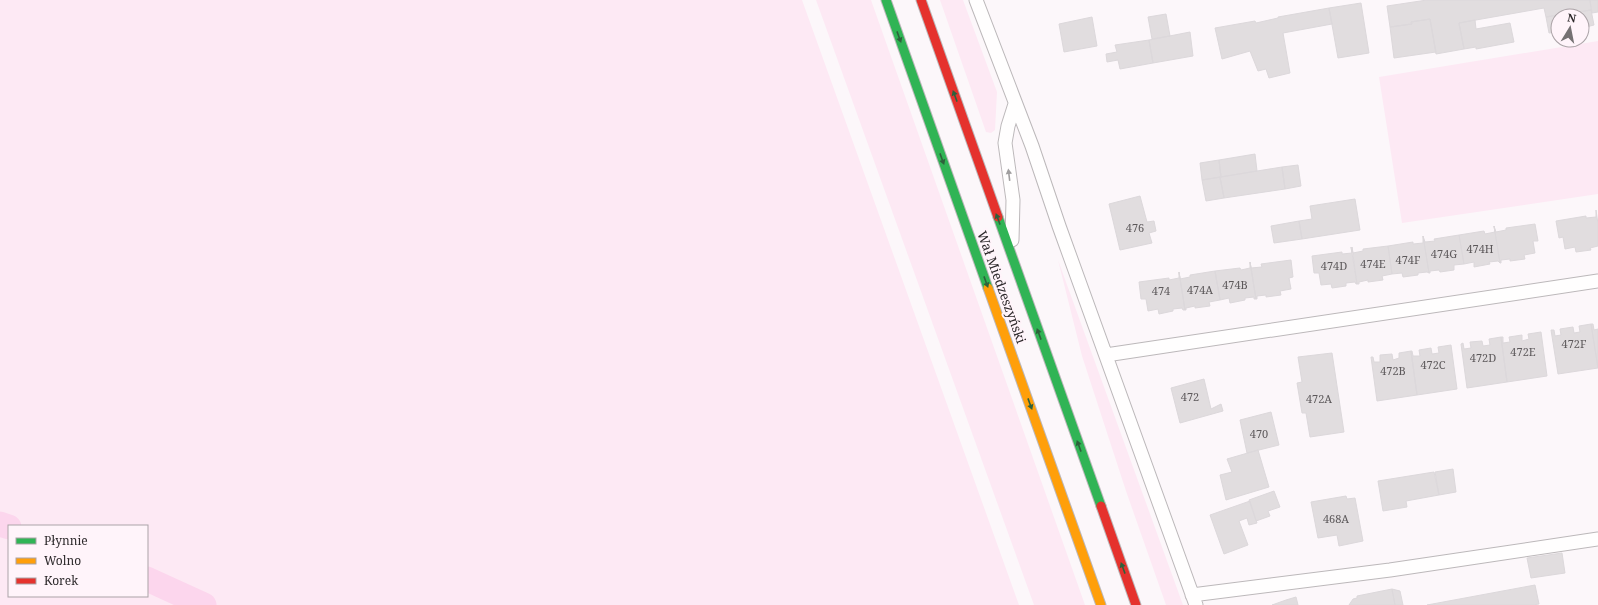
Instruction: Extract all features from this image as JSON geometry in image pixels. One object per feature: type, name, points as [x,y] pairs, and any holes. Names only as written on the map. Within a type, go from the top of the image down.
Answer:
[{"type":"main road","name":"Wał Miedzeszyński","points":[[886,0],[1101,605]]},
{"type":"main road","name":"Wał Miedzeszyński","points":[[921,0],[1136,605]]},
{"type":"lane","points":[[976,0],[1032,146],[1059,226],[1194,600],[1598,539]]},
{"type":"lane","points":[[1011,256],[1013,200],[1005,143],[1008,126],[1015,104]]},
{"type":"lane","points":[[1106,355],[1598,281]]},
{"type":"shaded area","points":[[0,0],[802,0],[1019,605],[0,605]]},
{"type":"shaded area","points":[[816,0],[871,0],[1085,605],[1034,605]]},
{"type":"shaded area","points":[[940,0],[963,0],[997,92],[995,130],[991,133],[986,132]]},
{"type":"shaded area","points":[[1598,41],[1598,194],[1402,223],[1379,77],[1555,48],[1590,48],[1590,42]]},
{"type":"shaded area","points":[[1058,260],[1183,605],[1166,605],[1126,491],[1082,356]]},
{"type":"building","points":[[1427,0],[1590,0],[1591,10],[1590,8],[1550,8],[1550,16],[1546,17],[1544,8],[1459,23],[1464,49],[1436,54],[1430,19],[1411,22],[1412,24],[1390,27],[1387,6]]},
{"type":"building","points":[[1590,0],[1598,0],[1598,12],[1592,13]]},
{"type":"building","points":[[1361,3],[1369,53],[1338,58],[1329,8]]},
{"type":"building","points":[[1329,8],[1332,24],[1283,33],[1290,73],[1269,78],[1266,69],[1258,71],[1250,51],[1222,59],[1215,28],[1255,21],[1256,23],[1278,17]]},
{"type":"building","points":[[1590,10],[1594,25],[1590,26]]},
{"type":"building","points":[[1166,14],[1170,36],[1152,39],[1148,17]]},
{"type":"building","points":[[1550,16],[1550,33],[1549,33],[1546,17]]},
{"type":"building","points":[[1092,17],[1097,46],[1064,52],[1059,24]]},
{"type":"building","points":[[1430,19],[1436,52],[1394,58],[1390,27],[1412,24],[1411,22]]},
{"type":"building","points":[[1475,20],[1476,29],[1510,23],[1514,42],[1476,49],[1476,47],[1464,49],[1459,23]]},
{"type":"building","points":[[1190,32],[1193,56],[1153,63],[1149,40]]},
{"type":"building","points":[[1149,40],[1153,63],[1120,69],[1118,60],[1107,62],[1106,54],[1117,52],[1115,45]]},
{"type":"building","points":[[1255,154],[1257,171],[1221,177],[1219,160]]},
{"type":"building","points":[[1219,160],[1221,177],[1202,180],[1200,163]]},
{"type":"building","points":[[1298,165],[1301,186],[1285,189],[1282,167]]},
{"type":"building","points":[[1282,167],[1285,189],[1224,198],[1220,177]]},
{"type":"building","points":[[1220,177],[1224,198],[1206,201],[1202,180]]},
{"type":"building","points":[[1140,196],[1147,222],[1154,221],[1156,231],[1149,233],[1152,243],[1120,250],[1109,204]]},
{"type":"building","points":[[1355,199],[1360,230],[1302,239],[1299,221],[1312,219],[1310,206]]},
{"type":"building","points":[[1596,210],[1598,224],[1598,246],[1590,248],[1591,250],[1576,252],[1575,247],[1565,249],[1563,237],[1559,238],[1556,221],[1586,216],[1586,218],[1596,217]]},
{"type":"building","points":[[1299,221],[1302,239],[1274,243],[1271,226]]},
{"type":"building","points":[[1535,224],[1538,241],[1533,241],[1535,253],[1524,255],[1525,259],[1510,261],[1510,259],[1501,260],[1500,263],[1494,226],[1496,232],[1506,230],[1506,228]]},
{"type":"building","points":[[1484,231],[1485,234],[1495,232],[1500,263],[1498,261],[1489,262],[1490,264],[1474,267],[1474,262],[1464,264],[1459,235]]},
{"type":"building","points":[[1459,235],[1464,264],[1454,265],[1454,270],[1440,272],[1439,270],[1430,271],[1429,273],[1423,236],[1425,242]]},
{"type":"building","points":[[1423,236],[1429,273],[1418,273],[1418,275],[1403,277],[1402,273],[1392,274],[1388,246],[1413,242],[1413,244],[1423,243]]},
{"type":"building","points":[[1388,246],[1392,274],[1382,276],[1383,280],[1368,282],[1368,280],[1357,284],[1352,247],[1353,253],[1363,251],[1363,249]]},
{"type":"building","points":[[1342,252],[1342,254],[1352,253],[1357,284],[1355,282],[1346,283],[1346,286],[1332,288],[1331,284],[1321,285],[1319,273],[1314,273],[1312,256]]},
{"type":"building","points":[[1291,260],[1293,277],[1289,278],[1291,289],[1280,291],[1281,295],[1266,297],[1266,295],[1257,296],[1256,299],[1250,262],[1251,268],[1262,267],[1261,264]]},
{"type":"building","points":[[1250,262],[1256,299],[1254,299],[1254,297],[1245,298],[1245,300],[1230,303],[1229,298],[1220,300],[1215,271],[1240,268],[1241,270],[1250,268]]},
{"type":"building","points":[[1215,271],[1220,300],[1209,302],[1210,306],[1195,308],[1195,306],[1186,308],[1185,310],[1180,279],[1190,277],[1190,275]]},
{"type":"building","points":[[1179,272],[1185,310],[1182,308],[1173,309],[1173,311],[1159,314],[1158,309],[1148,311],[1146,299],[1141,299],[1139,282],[1179,278]]},
{"type":"building","points":[[1591,324],[1598,368],[1558,374],[1551,330],[1554,330],[1555,336],[1561,335],[1560,329],[1573,327],[1574,333],[1580,332],[1579,326]]},
{"type":"building","points":[[1591,324],[1593,324],[1594,330],[1598,329],[1598,368]]},
{"type":"building","points":[[1541,332],[1547,376],[1507,382],[1501,337],[1503,337],[1503,343],[1510,342],[1509,337],[1522,335],[1522,341],[1529,339],[1528,334]]},
{"type":"building","points":[[1501,337],[1507,382],[1467,388],[1461,344],[1463,343],[1464,349],[1471,348],[1470,342],[1482,341],[1483,346],[1490,345],[1489,339]]},
{"type":"building","points":[[1451,345],[1457,389],[1417,395],[1411,351],[1413,356],[1420,356],[1419,350],[1431,348],[1432,354],[1439,353],[1438,347]]},
{"type":"building","points":[[1411,351],[1417,395],[1377,401],[1371,357],[1373,357],[1374,362],[1380,362],[1380,355],[1392,354],[1393,360],[1399,358],[1399,353]]},
{"type":"building","points":[[1332,353],[1344,432],[1310,437],[1306,413],[1302,413],[1297,383],[1302,382],[1298,357]]},
{"type":"building","points":[[1204,379],[1211,409],[1221,404],[1223,411],[1180,423],[1171,388]]},
{"type":"building","points":[[1271,412],[1279,445],[1247,453],[1240,420]]},
{"type":"building","points":[[1258,450],[1269,487],[1226,500],[1220,475],[1232,472],[1227,459]]},
{"type":"building","points":[[1453,469],[1456,492],[1439,495],[1435,472]]},
{"type":"building","points":[[1434,472],[1439,495],[1406,501],[1407,507],[1383,511],[1378,481]]},
{"type":"building","points":[[1274,491],[1280,507],[1268,511],[1270,516],[1256,521],[1249,500]]},
{"type":"building","points":[[1346,496],[1347,499],[1355,498],[1363,541],[1339,546],[1337,535],[1318,538],[1311,502]]},
{"type":"building","points":[[1250,501],[1257,523],[1249,525],[1247,518],[1239,521],[1248,545],[1224,554],[1210,515]]},
{"type":"building","points":[[1562,553],[1565,573],[1531,578],[1527,558]]},
{"type":"building","points":[[1535,585],[1539,604],[1427,605]]},
{"type":"building","points":[[1392,589],[1400,591],[1403,605],[1395,605]]},
{"type":"building","points":[[1392,589],[1395,605],[1349,605],[1353,599],[1357,598],[1357,596]]},
{"type":"building","points":[[1296,597],[1298,605],[1272,605],[1286,600]]},
{"type":"waterway","points":[[0,524],[8,527]]},
{"type":"waterway","points":[[148,579],[204,605]]},
{"type":"traffic: fast","points":[[886,0],[988,288]]},
{"type":"traffic: fast","points":[[998,217],[1101,506]]},
{"type":"traffic: slow","points":[[988,288],[1101,605]]},
{"type":"traffic: jam","points":[[921,0],[998,217]]},
{"type":"traffic: jam","points":[[1101,506],[1136,605]]}]
